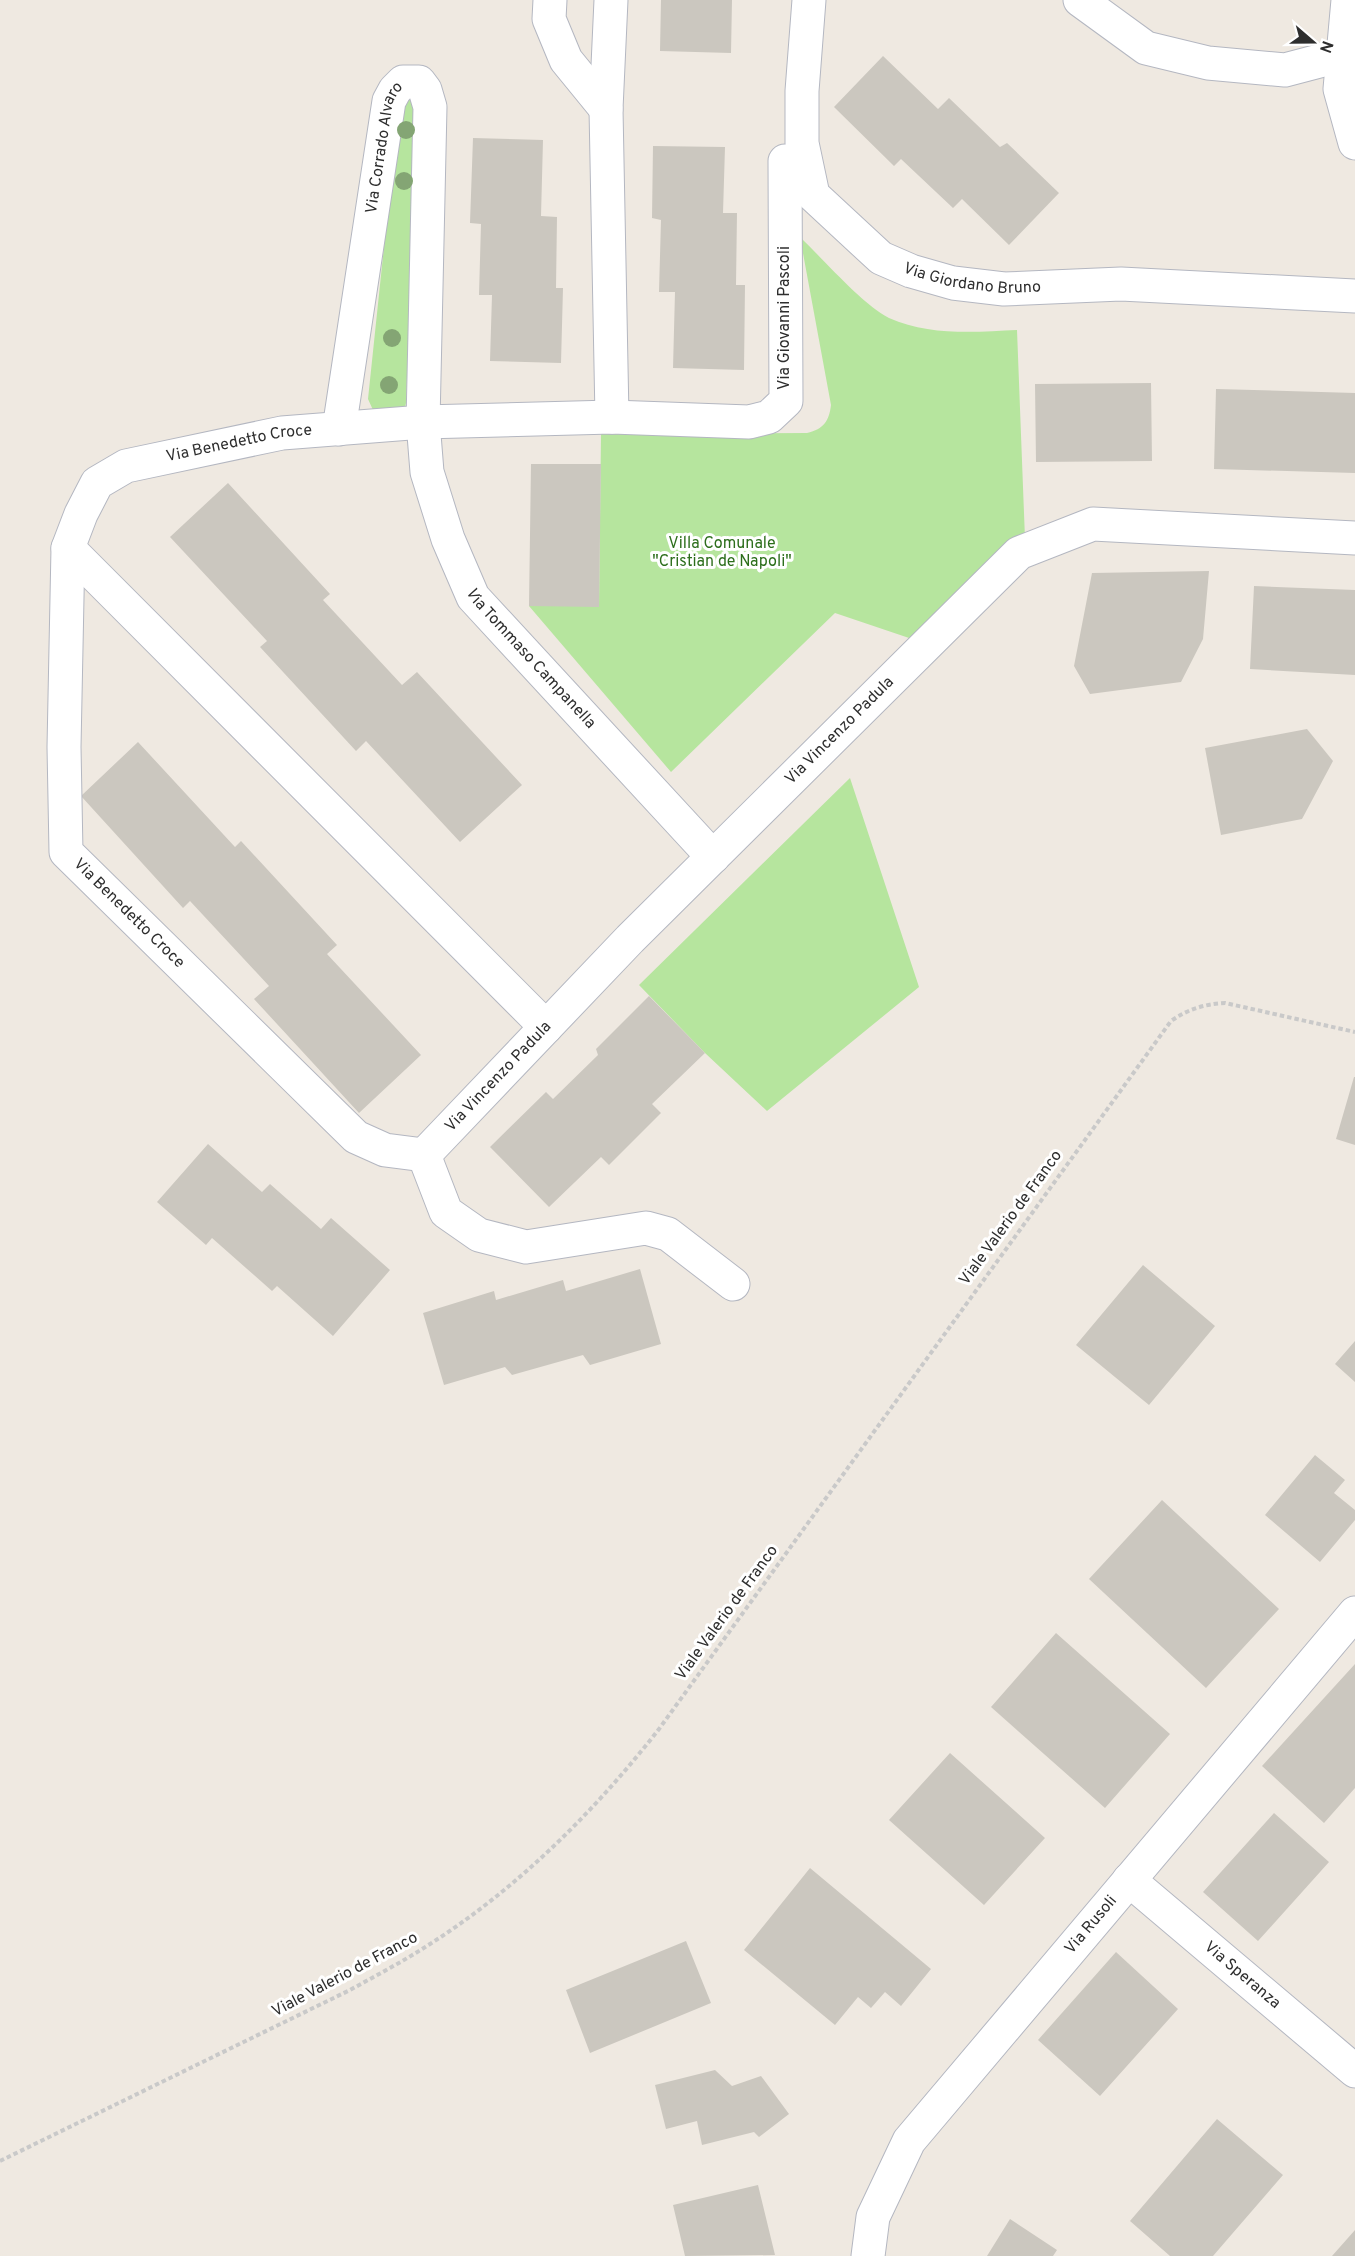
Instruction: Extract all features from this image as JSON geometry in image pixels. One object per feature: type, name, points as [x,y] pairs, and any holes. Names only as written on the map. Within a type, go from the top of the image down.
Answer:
[{"type":"street","points":[[550,0],[549,19],[566,60],[606,109]]},
{"type":"street","points":[[611,0],[606,109],[612,417]]},
{"type":"street","name":"Via Giordano Bruno","points":[[809,0],[802,91],[802,143],[813,195],[881,258],[911,271],[952,283],[1004,289],[1121,284],[1355,296]]},
{"type":"street","points":[[1080,0],[1146,48],[1208,63],[1286,70],[1349,55]]},
{"type":"street","points":[[1348,0],[1349,55],[1340,89],[1355,143]]},
{"type":"street","name":"Via Corrado Alvaro","points":[[339,429],[389,101],[403,82],[412,81],[419,82],[425,90],[430,107],[423,422]]},
{"type":"street","name":"Via Giovanni Pascoli","points":[[423,422],[612,417],[749,422],[770,417],[786,401],[785,161]]},
{"type":"street","name":"Via Benedetto Croce","points":[[423,422],[282,433],[126,466],[97,483],[81,514],[68,548],[64,747],[66,852],[356,1137],[385,1150],[424,1155]]},
{"type":"street","name":"Via Tommaso Campanella","points":[[423,422],[426,472],[448,539],[473,597],[712,857]]},
{"type":"street","name":"Via Vincenzo Padula","points":[[424,1155],[712,857],[1019,553],[1093,524],[1355,538]]},
{"type":"street","points":[[68,548],[546,1027]]},
{"type":"street","points":[[424,1155],[446,1212],[479,1235],[525,1247],[646,1228],[668,1234],[733,1284]]},
{"type":"street","name":"Via Rusoli","points":[[868,2256],[873,2217],[909,2141],[1355,1613]]},
{"type":"street","name":"Via Speranza","points":[[1129,1880],[1355,2071]]},
{"type":"path","name":"Viale Valerio de Franco","points":[[0,2161],[389,1969],[473,1914],[542,1857],[612,1786],[659,1729],[1043,1194],[1171,1021],[1184,1012],[1212,1004],[1225,1003],[1355,1032]]},
{"type":"green space","points":[[409,96],[417,105],[406,403],[404,411],[373,410],[368,399],[399,104]]},
{"type":"green space","name":"Villa Comunale \"Cristian de Napoli\"","points":[[800,237],[867,303],[889,318],[920,328],[952,332],[1017,330],[1025,539],[915,640],[835,613],[671,772],[529,606],[599,606],[601,434],[807,433],[825,424],[831,405]]},
{"type":"green space","points":[[850,778],[919,987],[767,1111],[705,1053],[639,985]]},
{"type":"building","points":[[661,0],[732,0],[731,53],[660,51]]},
{"type":"building","points":[[883,56],[938,109],[949,98],[1000,147],[1007,143],[1059,193],[1009,245],[962,199],[953,208],[901,159],[894,166],[834,107]]},
{"type":"building","points":[[473,138],[543,140],[541,216],[557,217],[556,288],[563,288],[561,363],[490,361],[492,295],[479,295],[481,224],[470,223]]},
{"type":"building","points":[[653,146],[725,147],[723,213],[737,213],[736,285],[745,285],[744,370],[673,368],[675,292],[659,292],[661,220],[652,218]]},
{"type":"building","points":[[1151,383],[1152,461],[1036,462],[1035,384]]},
{"type":"building","points":[[1216,389],[1355,393],[1355,473],[1214,469]]},
{"type":"building","points":[[531,464],[601,464],[599,607],[529,606]]},
{"type":"building","points":[[228,483],[330,594],[323,600],[402,685],[417,672],[522,785],[460,842],[366,741],[356,751],[260,647],[267,641],[170,537]]},
{"type":"building","points":[[1209,571],[1203,639],[1181,682],[1090,694],[1074,666],[1092,573]]},
{"type":"building","points":[[1254,586],[1355,590],[1355,675],[1250,669]]},
{"type":"building","points":[[1307,729],[1333,761],[1302,819],[1221,835],[1205,748]]},
{"type":"building","points":[[138,742],[235,847],[241,841],[337,945],[327,954],[421,1055],[359,1113],[254,999],[269,986],[190,901],[183,908],[81,796]]},
{"type":"building","points":[[649,996],[705,1053],[652,1104],[661,1113],[609,1165],[601,1157],[549,1207],[490,1147],[546,1092],[553,1099],[598,1055],[596,1049]]},
{"type":"building","points":[[1355,1077],[1355,1145],[1336,1139]]},
{"type":"building","points":[[208,1144],[262,1192],[270,1184],[321,1229],[331,1218],[390,1270],[333,1336],[277,1286],[272,1291],[212,1238],[206,1245],[157,1202]]},
{"type":"building","points":[[1143,1265],[1215,1326],[1149,1405],[1076,1345]]},
{"type":"building","points":[[640,1269],[661,1344],[590,1365],[583,1355],[512,1375],[505,1367],[444,1385],[423,1313],[494,1291],[496,1300],[563,1280],[566,1291]]},
{"type":"building","points":[[1355,1341],[1355,1382],[1335,1364]]},
{"type":"building","points":[[1315,1455],[1345,1480],[1334,1493],[1355,1510],[1355,1520],[1320,1562],[1265,1515]]},
{"type":"building","points":[[1162,1500],[1279,1609],[1206,1688],[1089,1579]]},
{"type":"building","points":[[1056,1633],[1170,1734],[1105,1808],[991,1707]]},
{"type":"building","points":[[1355,1664],[1355,1788],[1324,1823],[1262,1766]]},
{"type":"building","points":[[950,1753],[1045,1838],[984,1905],[889,1820]]},
{"type":"building","points":[[1274,1813],[1329,1862],[1258,1941],[1203,1892]]},
{"type":"building","points":[[810,1868],[931,1969],[901,2006],[885,1992],[871,2008],[858,1997],[835,2025],[744,1950]]},
{"type":"building","points":[[686,1941],[711,2003],[590,2053],[566,1990]]},
{"type":"building","points":[[1116,1952],[1178,2009],[1100,2096],[1038,2040]]},
{"type":"building","points":[[715,2070],[732,2086],[761,2076],[789,2114],[759,2137],[754,2132],[702,2145],[697,2121],[666,2129],[655,2085]]},
{"type":"building","points":[[1217,2119],[1283,2175],[1213,2256],[1170,2256],[1130,2221]]},
{"type":"building","points":[[758,2185],[775,2255],[685,2256],[673,2205]]},
{"type":"building","points":[[1010,2219],[1057,2250],[1053,2256],[987,2256]]},
{"type":"building","points":[[1355,2230],[1355,2256],[1332,2256]]}]
